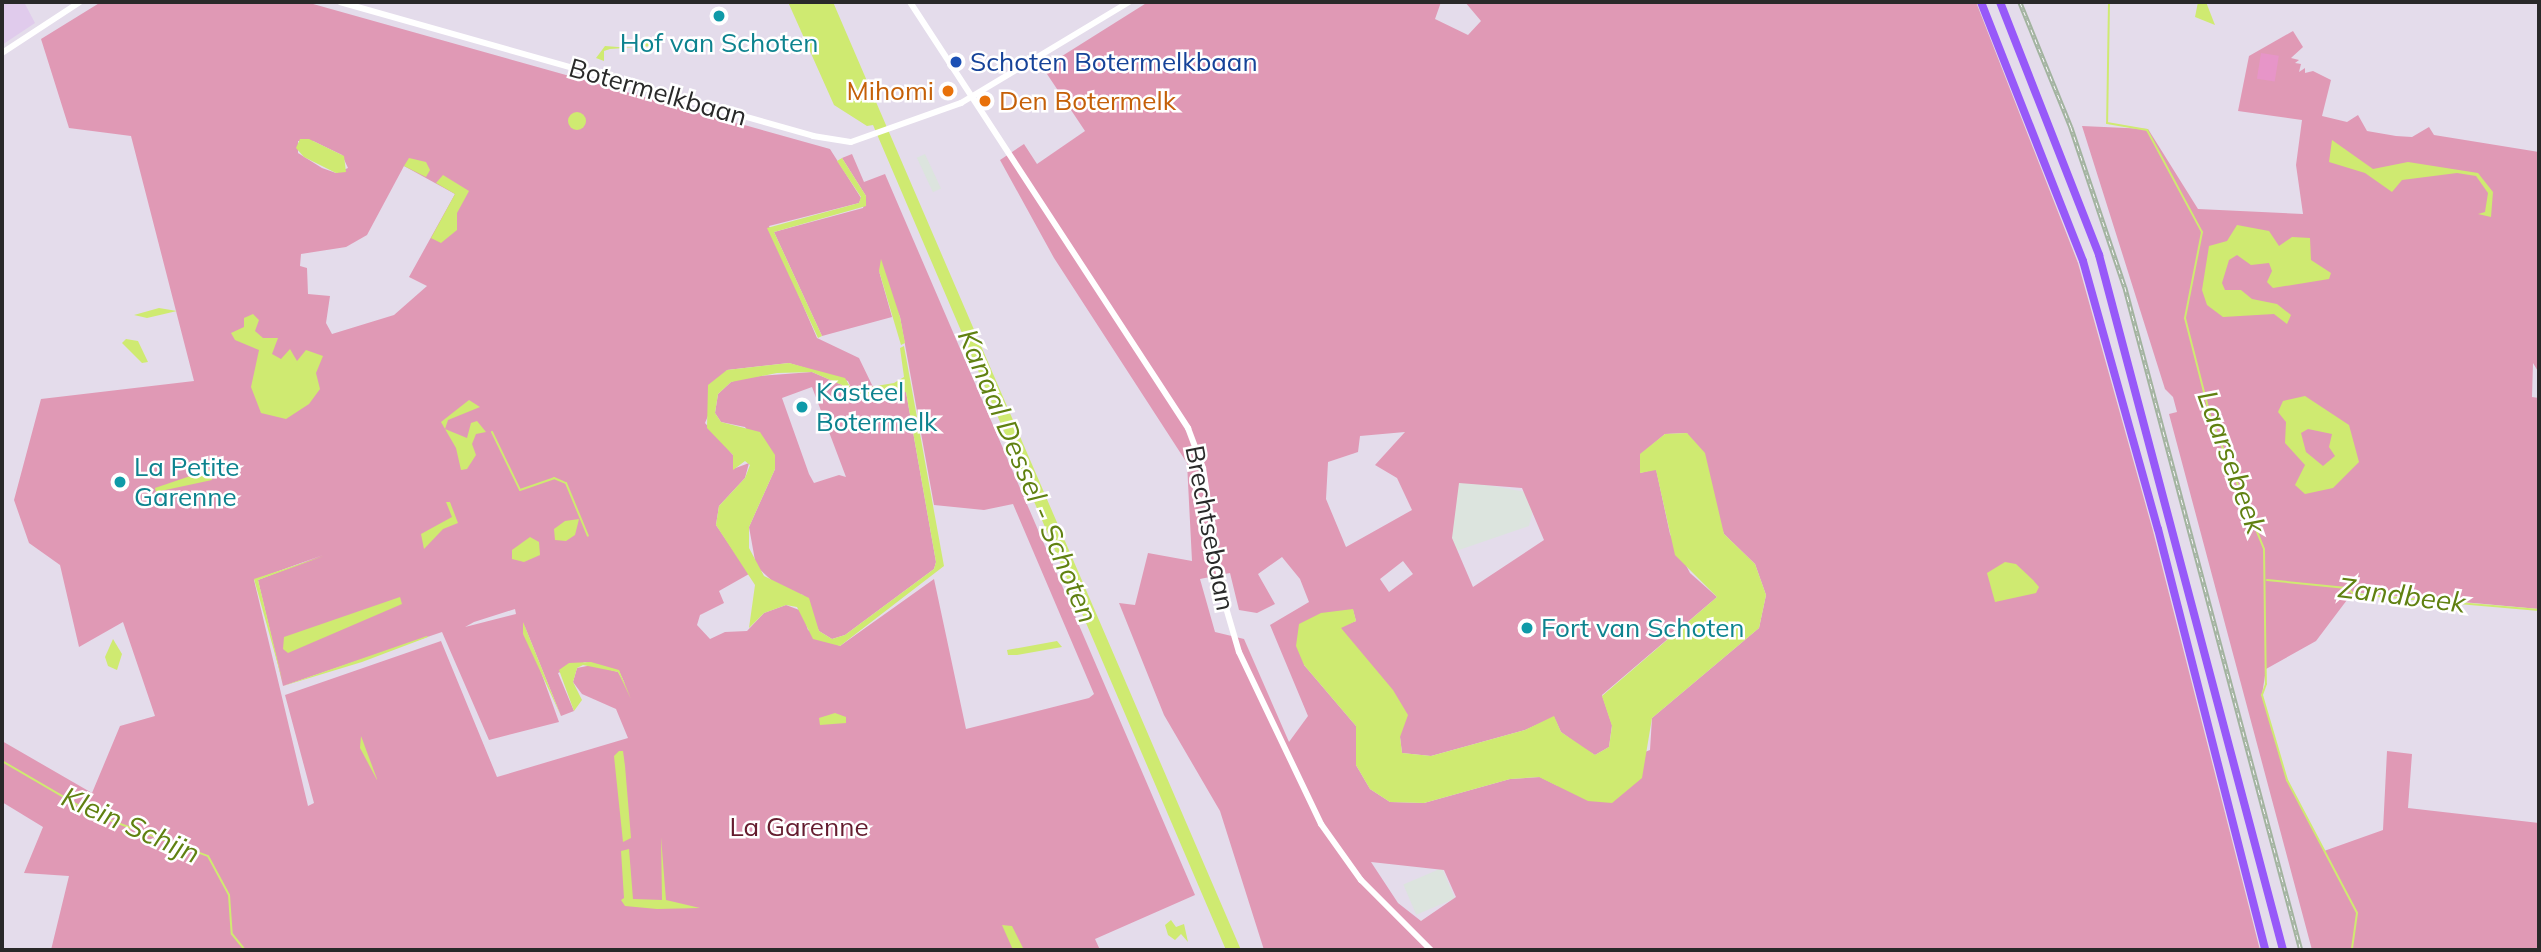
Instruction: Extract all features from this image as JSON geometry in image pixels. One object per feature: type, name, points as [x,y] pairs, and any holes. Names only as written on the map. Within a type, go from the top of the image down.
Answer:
[{"type":"highway","points":[[1981,2],[2083,261],[2158,529],[2265,950]]},
{"type":"highway","points":[[2000,2],[2099,255],[2283,950]]},
{"type":"main road","points":[[2,53],[80,2]]},
{"type":"main road","name":"Botermelkbaan","points":[[340,2],[820,138],[851,142],[893,126],[940,113],[972,97],[1129,2]]},
{"type":"main road","name":"Brechtsebaan","points":[[910,2],[1188,428],[1203,468],[1232,633],[1321,824],[1361,880],[1431,950]]},
{"type":"shaded area","points":[[2,2],[24,2],[35,23],[2,45]]},
{"type":"shaded area","points":[[2261,53],[2279,56],[2275,81],[2257,79]]},
{"type":"shaded area","points":[[925,154],[941,188],[933,192],[917,158]]},
{"type":"shaded area","points":[[1459,480],[1537,494],[1529,526],[1453,552],[1448,540]]},
{"type":"shaded area","points":[[1442,868],[1455,898],[1416,915],[1403,884]]},
{"type":"green space","name":"La Garenne","points":[[101,2],[306,2],[830,149],[861,198],[859,203],[769,226],[817,338],[859,358],[873,387],[852,390],[848,381],[789,363],[727,370],[705,423],[733,455],[733,469],[749,463],[745,478],[719,506],[716,525],[749,574],[719,591],[724,603],[700,615],[697,625],[710,639],[725,632],[747,631],[764,613],[786,605],[802,611],[808,630],[840,646],[934,579],[966,729],[1089,698],[1094,694],[1013,504],[984,510],[934,505],[900,317],[879,271],[892,317],[822,336],[774,232],[863,208],[866,196],[842,158],[852,154],[864,182],[885,174],[1195,895],[1095,939],[1100,950],[51,950],[69,876],[24,873],[43,827],[2,802],[2,741],[92,793],[120,726],[155,716],[123,622],[79,647],[60,565],[29,543],[14,500],[41,399],[194,381],[131,136],[69,128],[41,39]],"holes":[[[298,141],[313,141],[342,155],[348,168],[336,173],[298,153]],[[404,166],[455,194],[409,277],[427,286],[394,315],[332,334],[326,323],[330,296],[308,294],[307,268],[300,266],[301,254],[346,247],[367,235]],[[323,555],[258,580],[283,686],[442,632],[489,740],[559,722],[523,622],[561,716],[574,711],[558,673],[585,662],[619,671],[625,684],[618,672],[592,665],[577,668],[573,682],[582,694],[616,709],[628,738],[497,777],[441,641],[285,695],[314,803],[308,806],[254,580]],[[515,609],[516,614],[465,627]]]},
{"type":"green space","points":[[1148,2],[1441,2],[1435,19],[1468,35],[1481,21],[1465,2],[1976,2],[2078,263],[2153,531],[2260,950],[1264,950],[1220,811],[1164,715],[1119,603],[1135,605],[1148,553],[1192,561],[1187,463],[1054,258],[1000,160],[1024,144],[1037,164],[1085,131],[1043,68]],"holes":[[[1405,432],[1375,465],[1397,478],[1412,510],[1346,547],[1326,499],[1328,462],[1358,452],[1360,436]],[[1687,433],[1724,534],[1755,564],[1766,595],[1759,628],[1652,718],[1650,750],[1558,786],[1540,777],[1510,779],[1424,803],[1390,802],[1370,789],[1356,765],[1356,726],[1304,665],[1353,610],[1356,621],[1340,627],[1359,654],[1400,737],[1402,753],[1431,756],[1525,730],[1554,717],[1561,732],[1595,755],[1609,747],[1612,725],[1602,695],[1717,597],[1690,573],[1670,534],[1656,469],[1640,473],[1641,454],[1665,434]],[[1459,483],[1522,488],[1544,540],[1473,587],[1452,538]],[[1282,557],[1300,579],[1309,602],[1270,625],[1308,716],[1289,742],[1244,639],[1215,632],[1200,579],[1230,573],[1239,610],[1257,613],[1275,604],[1258,574]],[[1403,561],[1413,574],[1389,592],[1380,579]],[[1371,862],[1444,870],[1456,897],[1421,921],[1398,903]]]},
{"type":"green space","points":[[2293,31],[2303,47],[2291,58],[2299,60],[2295,63],[2301,64],[2299,72],[2305,68],[2305,73],[2313,71],[2331,80],[2322,116],[2347,122],[2358,115],[2367,131],[2396,136],[2412,137],[2429,127],[2434,135],[2539,152],[2539,373],[2533,363],[2532,397],[2539,398],[2539,609],[2353,592],[2316,641],[2266,669],[2262,695],[2287,780],[2324,851],[2383,830],[2387,751],[2412,754],[2408,808],[2539,823],[2539,950],[2312,950],[2169,414],[2177,412],[2173,397],[2165,389],[2082,126],[2148,129],[2198,209],[2303,214],[2296,165],[2302,120],[2238,111],[2249,56]]},
{"type":"green space","points":[[812,372],[842,385],[850,398],[906,392],[936,562],[934,569],[845,635],[832,639],[819,631],[803,595],[780,588],[756,566],[749,527],[775,469],[745,427],[721,422],[715,413],[718,394],[731,382],[746,377]],"holes":[[[812,387],[846,477],[839,475],[814,483],[782,398]]]},
{"type":"water","name":"Kanaal Dessel - Schoten","points":[[788,2],[833,2],[1241,950],[1226,950],[873,125],[867,126],[834,105]]},
{"type":"water","points":[[2198,2],[2206,2],[2215,25],[2195,17]]},
{"type":"water","points":[[649,42],[653,46],[633,47]]},
{"type":"water","points":[[605,46],[628,48],[604,51],[604,61],[596,58]]},
{"type":"water","points":[[577,112],[583,115],[586,121],[583,127],[577,130],[571,127],[568,121],[571,115]]},
{"type":"water","points":[[300,139],[309,139],[344,156],[346,172],[336,173],[304,157],[296,148]]},
{"type":"water","points":[[2332,140],[2373,169],[2408,162],[2478,173],[2493,192],[2491,217],[2478,214],[2485,212],[2488,193],[2476,176],[2457,173],[2402,180],[2392,192],[2365,173],[2329,162]]},
{"type":"water","points":[[409,158],[426,162],[430,170],[426,177],[404,166]]},
{"type":"water","points":[[842,158],[866,196],[866,206],[774,232],[822,336],[818,338],[767,228],[859,203],[861,197],[837,161]]},
{"type":"water","points":[[443,175],[469,191],[457,213],[457,230],[441,243],[431,238],[455,194],[436,183]]},
{"type":"water","points":[[2237,225],[2269,231],[2279,246],[2292,237],[2310,238],[2311,260],[2331,273],[2329,279],[2273,288],[2267,282],[2272,271],[2269,263],[2251,265],[2237,255],[2229,260],[2222,283],[2225,290],[2241,290],[2252,299],[2277,304],[2291,315],[2287,324],[2274,314],[2223,317],[2207,305],[2202,290],[2209,246],[2227,241]]},
{"type":"water","points":[[881,259],[900,317],[905,343],[901,345],[879,271]]},
{"type":"water","points":[[159,308],[177,311],[147,318],[134,315]]},
{"type":"water","points":[[253,314],[259,320],[255,331],[263,338],[278,338],[272,354],[281,359],[290,349],[297,361],[306,350],[323,356],[316,373],[320,389],[309,404],[286,419],[261,413],[251,387],[259,350],[235,340],[231,333],[244,327],[244,318]]},
{"type":"water","points":[[126,339],[138,341],[148,362],[142,363],[122,343]]},
{"type":"water","points":[[904,346],[944,566],[840,646],[813,639],[797,607],[786,605],[764,613],[749,628],[755,585],[716,525],[719,506],[745,478],[750,465],[745,461],[733,470],[733,455],[707,428],[708,385],[727,370],[789,363],[845,378],[852,390],[894,383],[904,377],[900,348]],"holes":[[[812,372],[842,385],[850,398],[906,392],[936,562],[934,569],[845,635],[832,639],[819,631],[809,598],[764,576],[749,548],[749,527],[775,469],[775,455],[760,432],[721,422],[715,413],[718,394],[731,382],[777,373]]]},
{"type":"water","points":[[2305,396],[2349,425],[2359,462],[2333,488],[2305,494],[2295,485],[2305,465],[2285,443],[2286,422],[2278,412],[2283,401]],"holes":[[[2308,429],[2332,434],[2329,447],[2335,456],[2323,466],[2306,452],[2301,433]]]},
{"type":"water","points":[[469,400],[480,407],[448,420],[445,429],[441,422]]},
{"type":"water","points":[[477,421],[486,432],[476,434],[472,444],[476,455],[467,469],[461,470],[456,448],[445,429],[467,438],[471,423]]},
{"type":"water","points":[[1687,433],[1705,453],[1724,534],[1755,564],[1766,595],[1759,628],[1652,718],[1642,778],[1612,803],[1588,801],[1539,777],[1510,779],[1424,803],[1390,802],[1370,789],[1356,765],[1356,726],[1304,665],[1296,646],[1299,624],[1321,613],[1353,609],[1356,621],[1341,628],[1393,690],[1408,715],[1400,737],[1402,753],[1431,756],[1525,730],[1554,716],[1561,732],[1595,755],[1609,747],[1612,726],[1602,696],[1717,597],[1675,555],[1656,470],[1640,473],[1640,454],[1665,434]]},
{"type":"water","points":[[211,469],[212,480],[156,492],[155,488]]},
{"type":"water","points":[[446,502],[450,502],[458,523],[443,529],[424,549],[421,534],[452,517]]},
{"type":"water","points":[[579,519],[575,535],[566,541],[555,540],[554,529],[565,521]]},
{"type":"water","points":[[530,537],[539,542],[540,555],[524,562],[512,559],[512,550]]},
{"type":"water","points":[[324,556],[258,580],[283,683],[254,579]]},
{"type":"water","points":[[2005,562],[2016,564],[2033,580],[2039,587],[2036,593],[1995,602],[1987,573]]},
{"type":"water","points":[[400,597],[402,604],[288,653],[283,649],[284,637]]},
{"type":"water","points":[[523,622],[561,716],[523,634]]},
{"type":"water","points":[[427,636],[362,662],[283,686]]},
{"type":"water","points":[[113,639],[122,654],[117,670],[108,666],[105,657]]},
{"type":"water","points":[[1057,641],[1062,647],[1008,655],[1007,650]]},
{"type":"water","points":[[591,662],[619,670],[631,699],[618,672],[583,665],[577,668],[573,682],[582,700],[574,711],[559,670],[569,663]]},
{"type":"water","points":[[835,713],[846,717],[846,723],[820,725],[819,718]]},
{"type":"water","points":[[361,736],[377,779],[377,780],[360,748]]},
{"type":"water","points":[[623,751],[631,838],[623,842],[614,756]]},
{"type":"water","points":[[661,837],[666,900],[700,908],[657,909],[625,906],[621,900],[624,898],[621,851],[629,849],[633,899],[662,900]]},
{"type":"water","points":[[1171,920],[1176,927],[1184,924],[1188,942],[1181,934],[1175,940],[1168,935],[1165,925]]},
{"type":"water","points":[[1002,925],[1012,926],[1024,950],[1013,950]]},
{"type":"waterway","name":"Laarsebeek","points":[[2109,2],[2107,123],[2147,130],[2202,232],[2185,318],[2211,419],[2264,549],[2266,684],[2262,695],[2287,780],[2357,913],[2352,950]]},
{"type":"waterway","points":[[492,432],[520,490],[554,478],[566,483],[588,536]]},
{"type":"waterway","name":"Zandbeek","points":[[2267,580],[2347,588],[2354,594],[2539,610]]},
{"type":"waterway","name":"Klein Schijn","points":[[2,761],[93,814],[208,856],[229,895],[232,934],[245,950]]},
{"type":"railway","points":[[2020,2],[2071,127],[2125,287],[2301,950]]},
{"type":"place","name":"Hof van Schoten","points":[[719,16]]},
{"type":"place","name":"Schoten Botermelkbaan","points":[[956,62]]},
{"type":"place","name":"Mihomi","points":[[948,91]]},
{"type":"place","name":"Den Botermelk","points":[[985,101]]},
{"type":"place","name":"Kasteel Botermelk","points":[[802,407]]},
{"type":"place","name":"La Petite Garenne","points":[[120,482]]},
{"type":"place","name":"Fort van Schoten","points":[[1527,628]]}]
